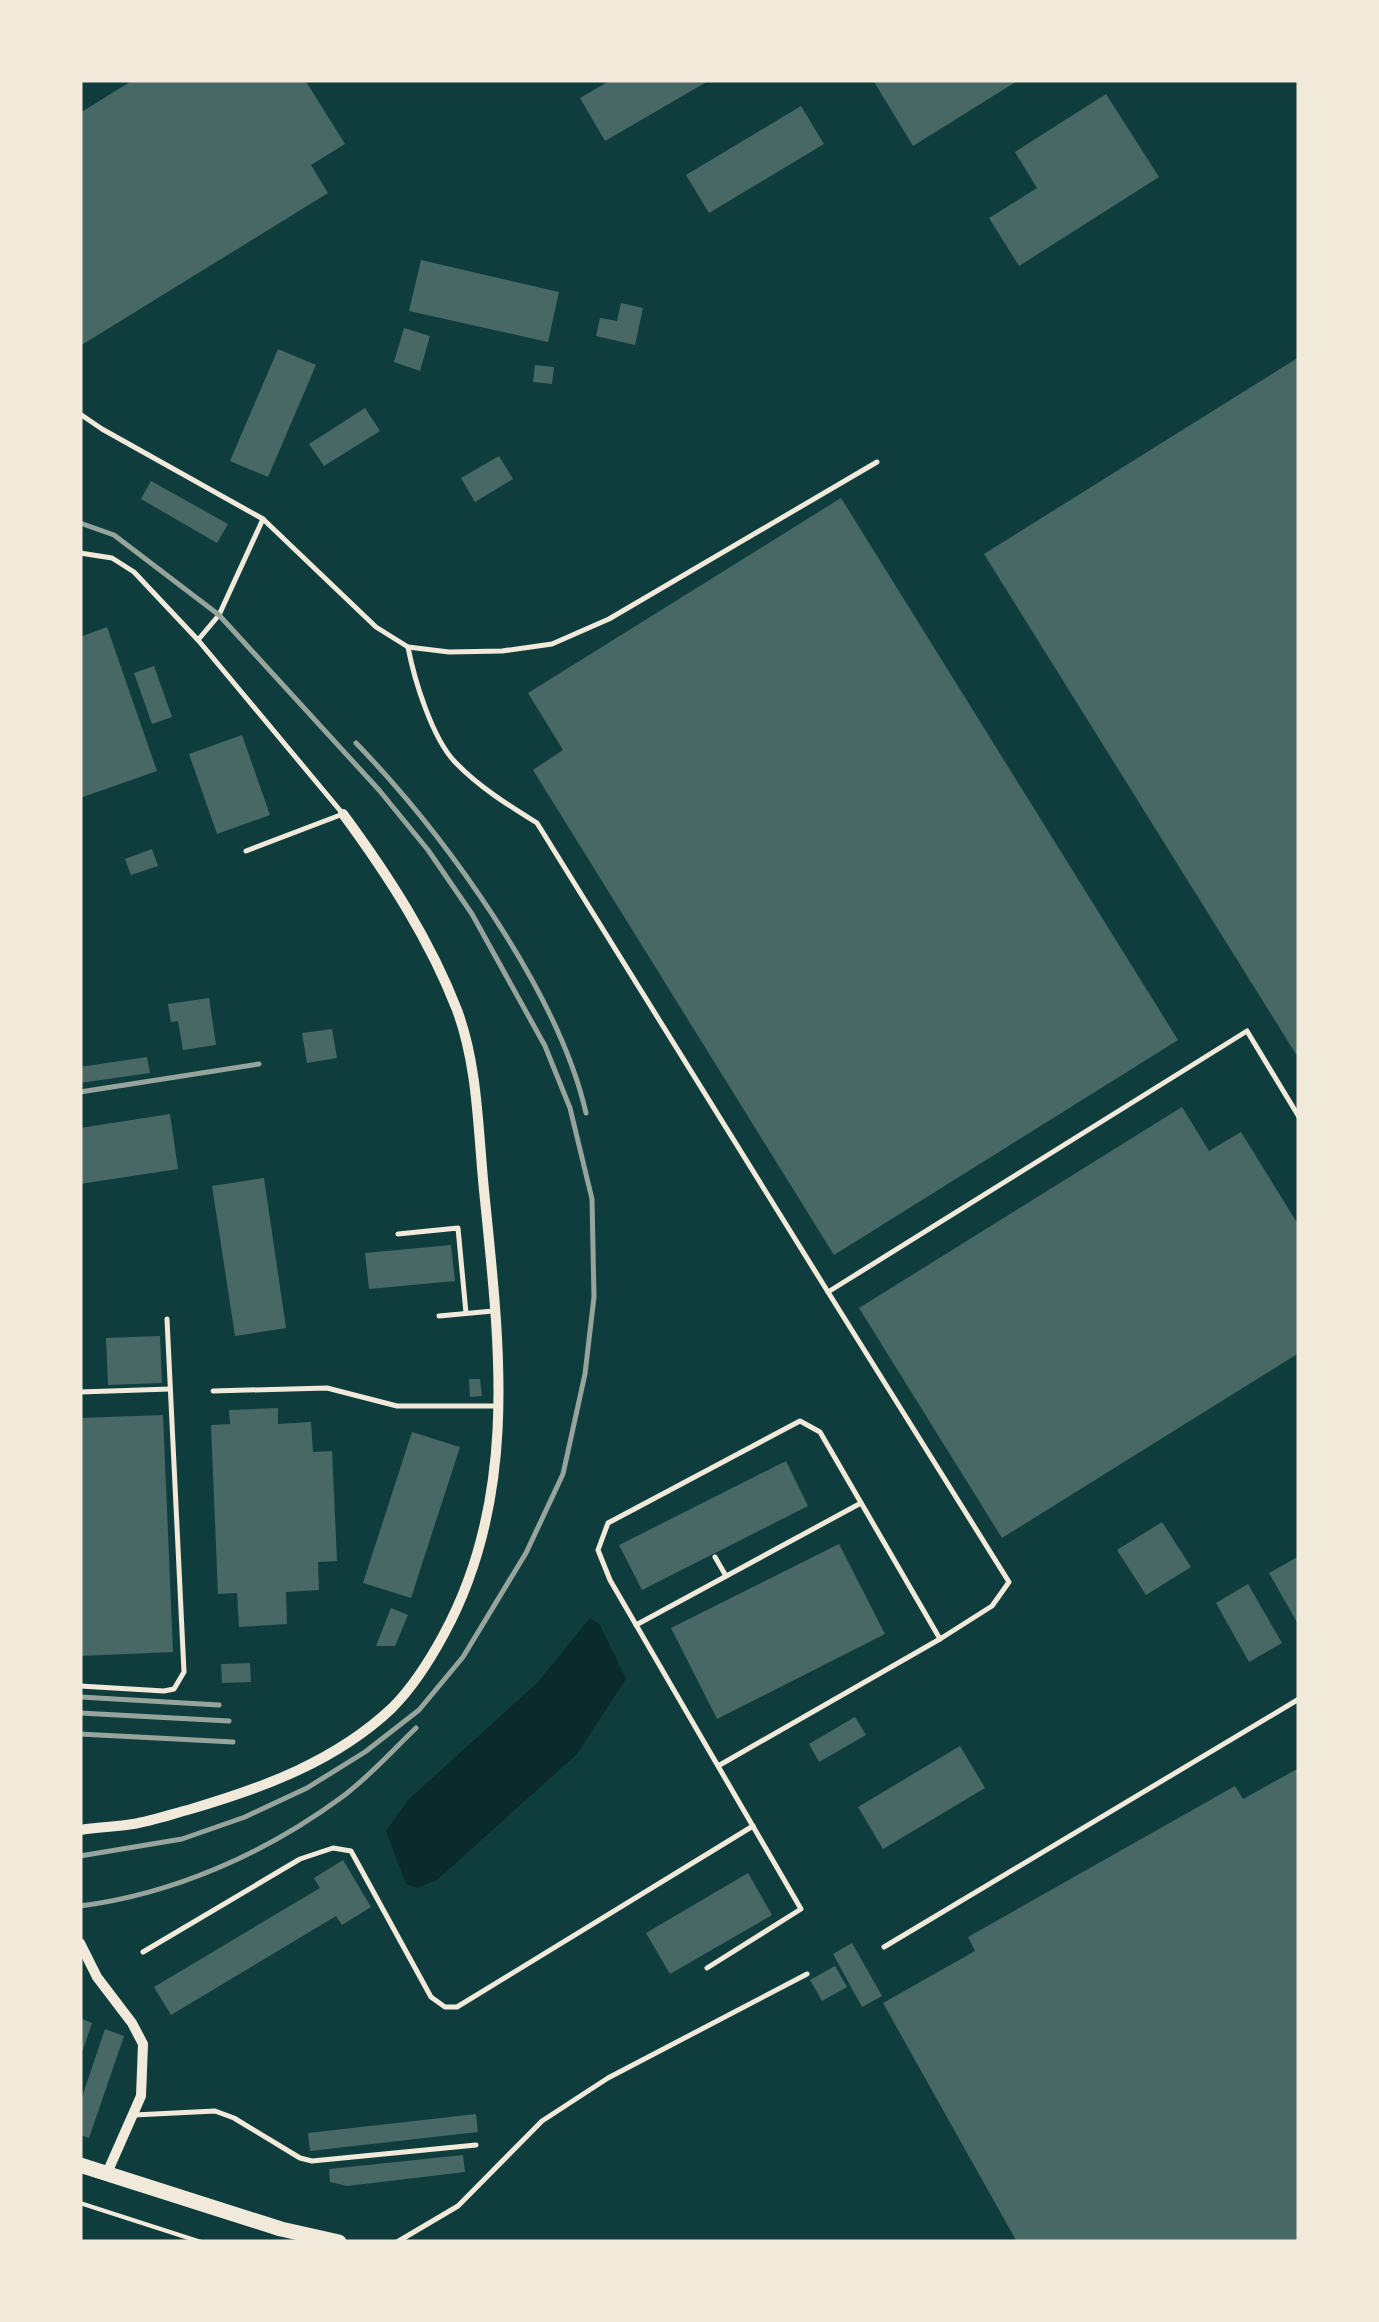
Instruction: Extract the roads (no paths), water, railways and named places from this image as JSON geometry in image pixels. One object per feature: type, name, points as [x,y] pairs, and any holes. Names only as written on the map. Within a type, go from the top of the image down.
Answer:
[{"type":"main road","points":[[80,2165],[282,2229],[339,2242]]},
{"type":"street","points":[[80,1830],[135,1824],[243,1794],[306,1768],[392,1708],[430,1662],[462,1601],[482,1545],[494,1490],[499,1406],[472,1070],[458,1013],[419,928],[343,814]]},
{"type":"street","points":[[80,1943],[97,1977],[143,2044],[143,2086],[107,2172]]},
{"type":"lane","points":[[80,414],[264,518],[376,627],[408,646],[466,652],[552,644],[609,619],[878,462]]},
{"type":"lane","points":[[198,640],[219,615],[264,518]]},
{"type":"lane","points":[[80,553],[112,558],[134,572],[198,640],[343,814],[246,851]]},
{"type":"lane","points":[[408,646],[415,682],[451,760],[492,795],[537,823],[1009,1582],[992,1606],[940,1639],[718,1766]]},
{"type":"lane","points":[[828,1292],[1247,1031],[1299,1117]]},
{"type":"lane","points":[[398,1234],[458,1228],[466,1314]]},
{"type":"lane","points":[[439,1316],[493,1311]]},
{"type":"lane","points":[[80,1686],[164,1691],[174,1689],[184,1672],[167,1319]]},
{"type":"lane","points":[[213,1391],[327,1388],[397,1406],[499,1406]]},
{"type":"lane","points":[[80,1392],[170,1389]]},
{"type":"lane","points":[[707,1968],[801,1909],[610,1580],[598,1550],[608,1522],[800,1421],[820,1432],[940,1639]]},
{"type":"lane","points":[[636,1625],[861,1503]]},
{"type":"lane","points":[[715,1558],[726,1576]]},
{"type":"lane","points":[[884,1947],[1299,1699]]},
{"type":"lane","points":[[143,1952],[300,1859],[333,1848],[351,1850],[431,1997],[444,2008],[457,2007],[754,1826]]},
{"type":"lane","points":[[398,2242],[458,2206],[530,2131],[574,2099],[679,2038],[807,1974]]},
{"type":"lane","points":[[134,2115],[215,2111],[312,2161],[476,2145]]},
{"type":"water","points":[[590,1618],[600,1625],[626,1679],[577,1754],[437,1880],[417,1888],[406,1884],[386,1831],[408,1800],[538,1682]]},
{"type":"railway","points":[[80,523],[114,535],[219,615],[379,790],[428,850],[472,914],[545,1046],[570,1108],[592,1199],[594,1297],[585,1374],[563,1474],[526,1553],[463,1657],[419,1710],[365,1752],[307,1788],[245,1817],[182,1839],[80,1856]]},
{"type":"railway","points":[[356,743],[425,821],[493,916],[550,1016],[572,1065],[586,1113]]},
{"type":"railway","points":[[80,1092],[259,1064]]},
{"type":"railway","points":[[80,1697],[219,1705]]},
{"type":"railway","points":[[80,1713],[229,1721]]},
{"type":"railway","points":[[80,1906],[150,1892],[250,1853],[342,1797],[416,1728]]},
{"type":"railway","points":[[80,1734],[233,1742]]}]
